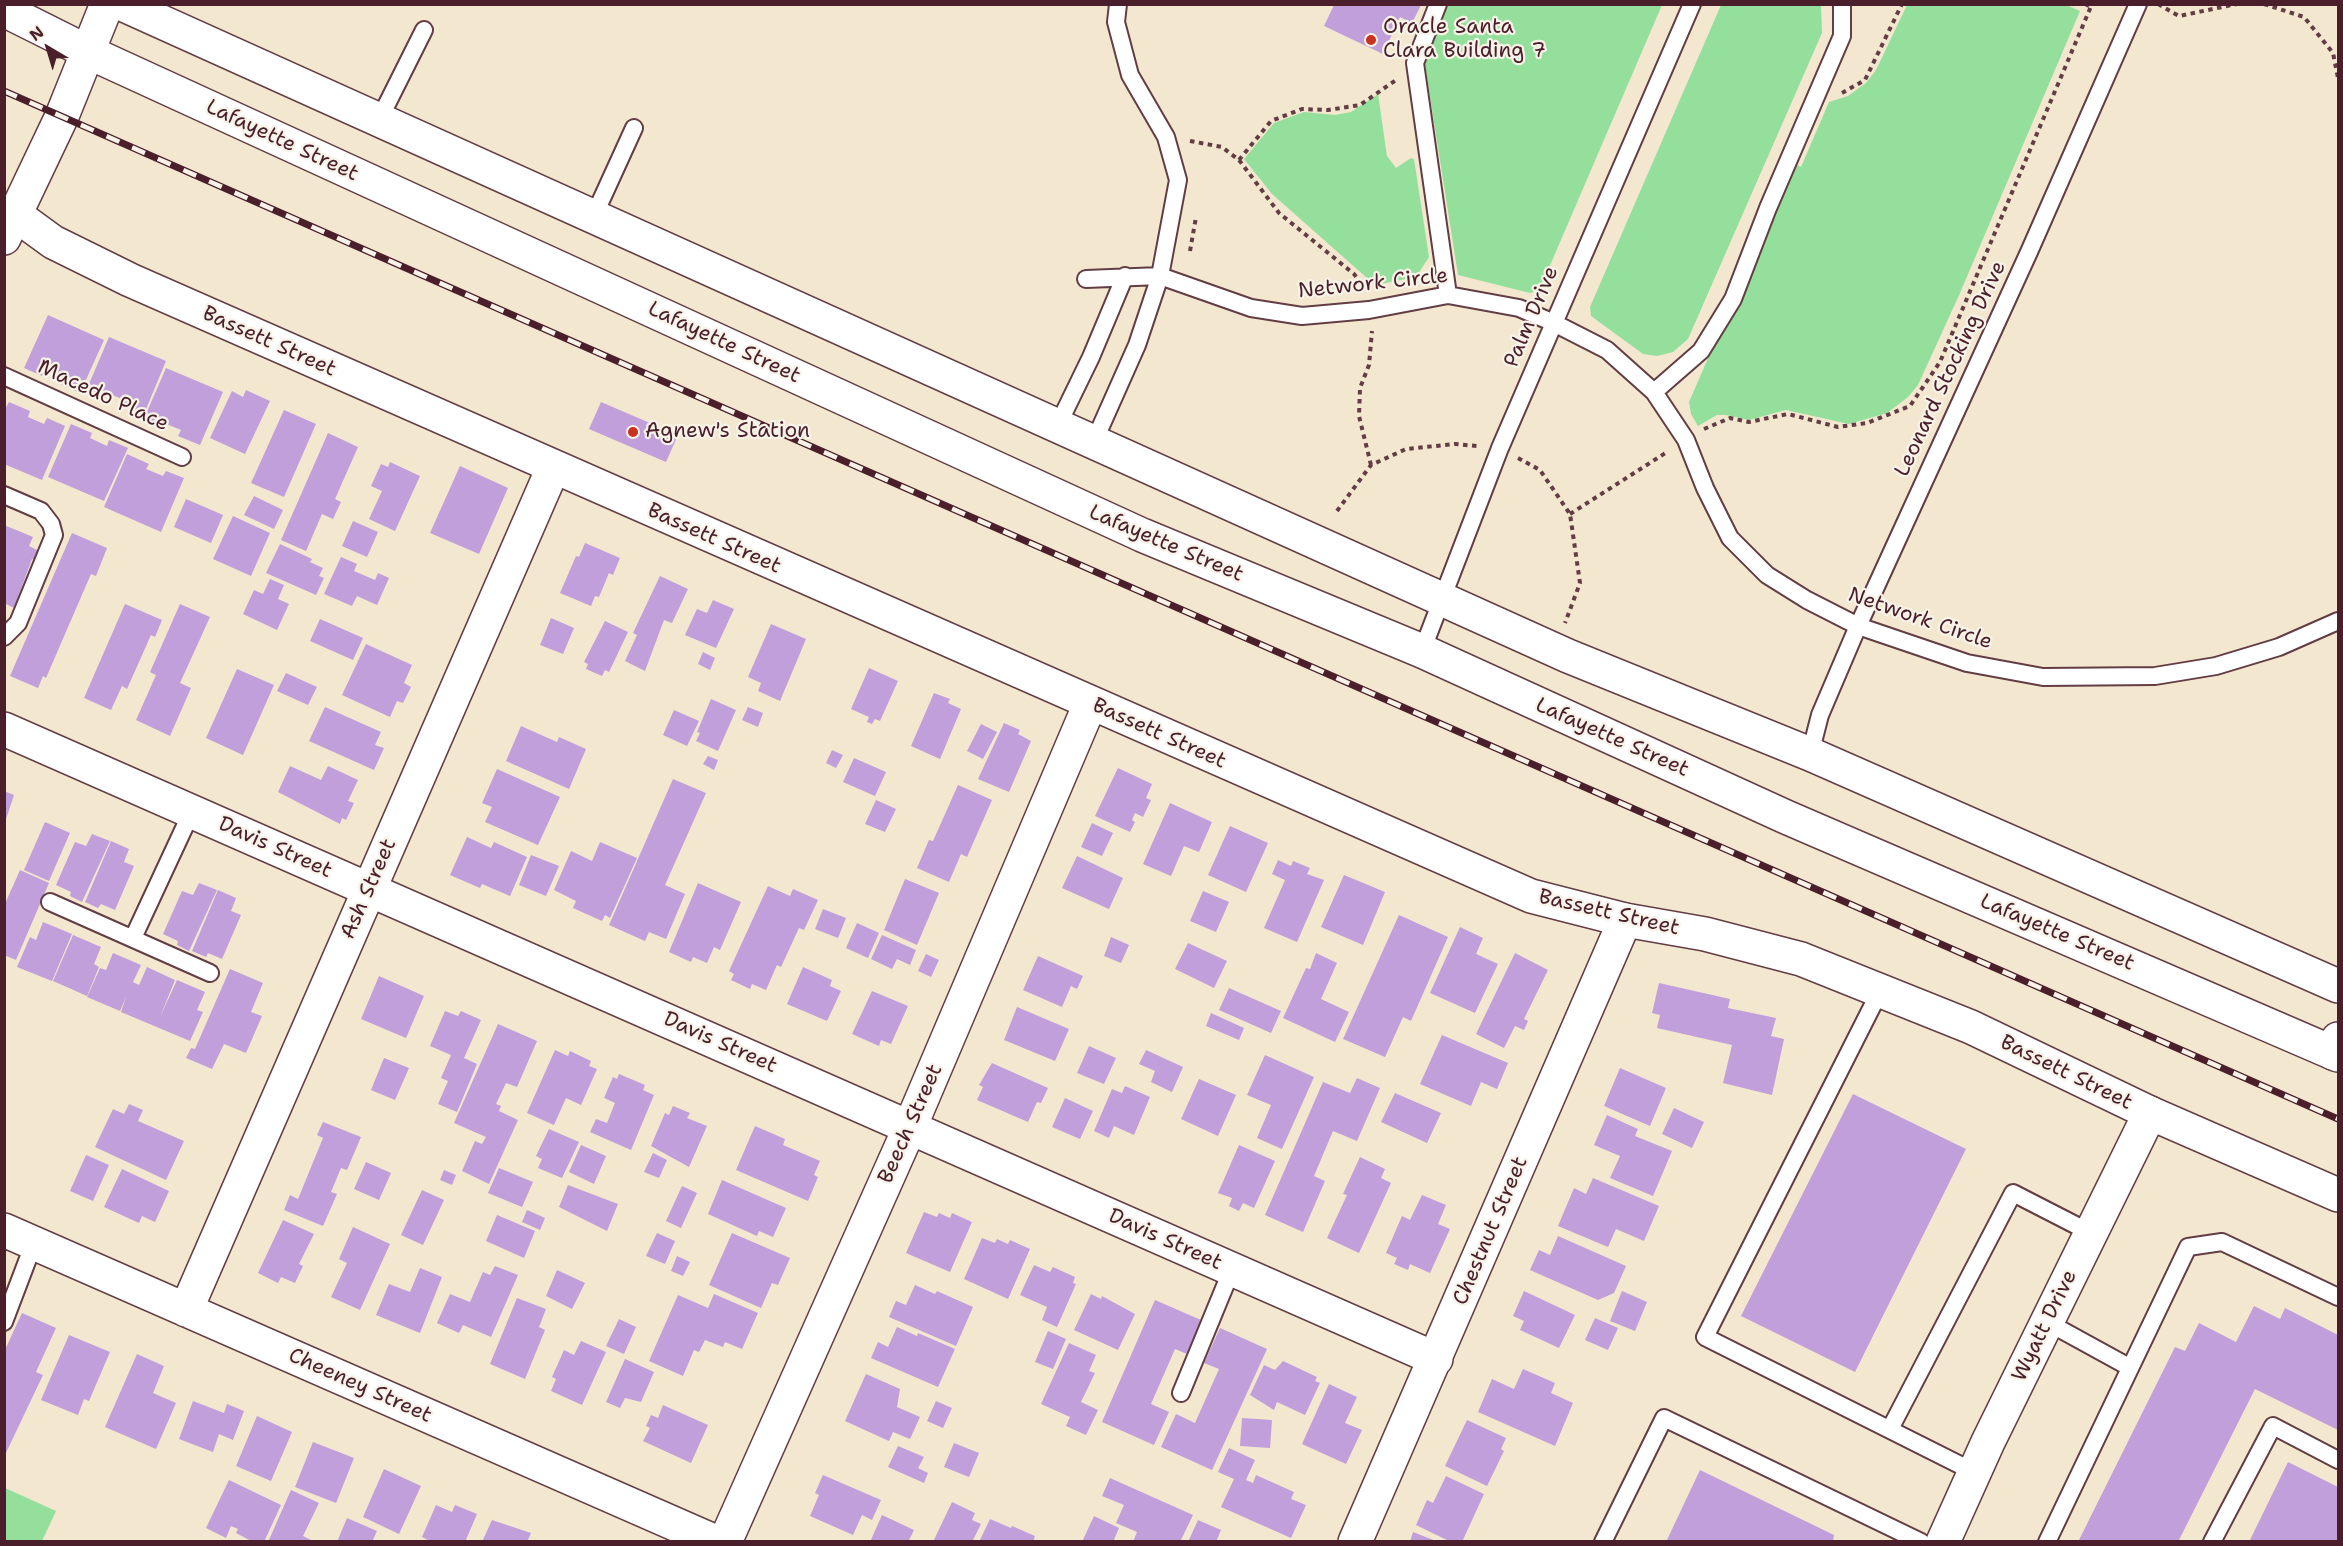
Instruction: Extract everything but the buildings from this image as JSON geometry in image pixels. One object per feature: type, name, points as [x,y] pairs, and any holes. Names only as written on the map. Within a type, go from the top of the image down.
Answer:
[{"type":"street","points":[[8,220],[62,116],[86,51],[107,4]]},
{"type":"street","points":[[122,4],[1057,428],[1568,656],[1810,754],[2338,986]]},
{"type":"street","name":"Lafayette Street","points":[[4,10],[86,51],[1142,535],[1422,651],[1786,817],[2337,1049]]},
{"type":"street","name":"Bassett Street","points":[[8,220],[130,280],[553,468],[1531,896],[1625,920],[1705,934],[1802,959],[1971,1027],[2150,1113],[2338,1195]]},
{"type":"street","name":"Ash Street","points":[[186,1310],[553,468]]},
{"type":"street","name":"Beech Street","points":[[725,1542],[910,1127],[1090,704]]},
{"type":"street","name":"Davis Street","points":[[4,729],[1436,1359]]},
{"type":"street","name":"Chestnut Street","points":[[1355,1542],[1625,920]]},
{"type":"street","name":"Wyatt Drive","points":[[1943,1542],[1974,1472],[2150,1113]]},
{"type":"street","name":"Cheeney Street","points":[[4,1230],[716,1542]]},
{"type":"lane","points":[[1093,444],[1137,345],[1160,276],[1178,180],[1166,137],[1130,75],[1116,22],[1118,4]]},
{"type":"lane","points":[[1438,4],[1415,63],[1448,295]]},
{"type":"lane","name":"Palm Drive","points":[[1422,651],[1500,448],[1692,4]]},
{"type":"lane","points":[[1654,392],[1701,351],[1733,299],[1768,208],[1842,36],[1842,4]]},
{"type":"lane","name":"Leonard Stocking Drive","points":[[1810,754],[1820,715],[1858,626],[2030,252],[2138,4]]},
{"type":"lane","points":[[379,120],[424,30]]},
{"type":"lane","points":[[593,218],[634,128]]},
{"type":"lane","points":[[1057,428],[1091,357],[1125,276]]},
{"type":"lane","name":"Network Circle","points":[[1086,279],[1160,276],[1251,308],[1302,316],[1369,310],[1448,295],[1519,308],[1554,323],[1607,350],[1654,392],[1686,440],[1705,488],[1730,538],[1767,574],[1807,600],[1858,626],[1967,663],[2043,677],[2144,676],[2217,666],[2279,647],[2338,621]]},
{"type":"lane","name":"Macedo Place","points":[[4,375],[182,457]]},
{"type":"lane","points":[[4,495],[41,511],[51,524],[54,535],[18,623],[4,637]]},
{"type":"lane","points":[[133,938],[192,811]]},
{"type":"lane","points":[[50,902],[210,974]]},
{"type":"lane","points":[[1880,991],[1706,1337],[1974,1472]]},
{"type":"lane","points":[[1890,1429],[2013,1192],[2091,1233]]},
{"type":"lane","points":[[2047,1542],[2188,1247],[2223,1242],[2338,1297]]},
{"type":"lane","points":[[4,1322],[34,1243]]},
{"type":"lane","points":[[1181,1393],[1232,1269]]},
{"type":"lane","points":[[2047,1322],[2129,1368]]},
{"type":"lane","points":[[1603,1542],[1664,1418],[1921,1542]]},
{"type":"lane","points":[[2212,1542],[2273,1426],[2338,1460]]},
{"type":"path","points":[[1570,514],[1710,425],[1730,418],[1749,422],[1788,414],[1838,427],[1867,423],[1910,406],[1940,362],[2091,6],[2085,4]]},
{"type":"path","points":[[2158,4],[2178,16],[2237,4]]},
{"type":"path","points":[[2264,4],[2304,17],[2333,52],[2338,78]]},
{"type":"path","points":[[1239,160],[1271,121],[1302,109],[1328,110],[1360,105],[1415,63]]},
{"type":"path","points":[[1166,137],[1222,147],[1239,160],[1279,213],[1354,274],[1367,290],[1372,327],[1370,356],[1360,388],[1359,416],[1371,465]]},
{"type":"green space","points":[[2064,4],[2080,11],[1960,293],[1918,385],[1908,397],[1887,413],[1849,424],[1786,410],[1749,420],[1717,415],[1698,426],[1691,414],[1689,402],[1793,163],[1801,167],[1829,102],[1848,96],[1866,83],[1876,70],[1907,5]]},
{"type":"green space","points":[[1446,5],[1662,5],[1542,284],[1536,291],[1530,293],[1458,275],[1425,65],[1426,51]]},
{"type":"green space","points":[[1721,5],[1821,5],[1822,33],[1688,339],[1673,352],[1657,356],[1643,354],[1591,316],[1590,307]]},
{"type":"green space","points":[[1378,94],[1387,156],[1396,168],[1411,158],[1414,159],[1429,257],[1416,277],[1375,285],[1272,194],[1244,159],[1274,123],[1304,112],[1335,115],[1351,112]]},
{"type":"green space","points":[[5,1488],[56,1511],[42,1541],[5,1541]]},
{"type":"railway","points":[[4,91],[2338,1119]]},
{"type":"place","name":"Oracle Santa Clara Building 7","points":[[1371,40]]},
{"type":"place","name":"Agnew's Station","points":[[633,432]]}]
